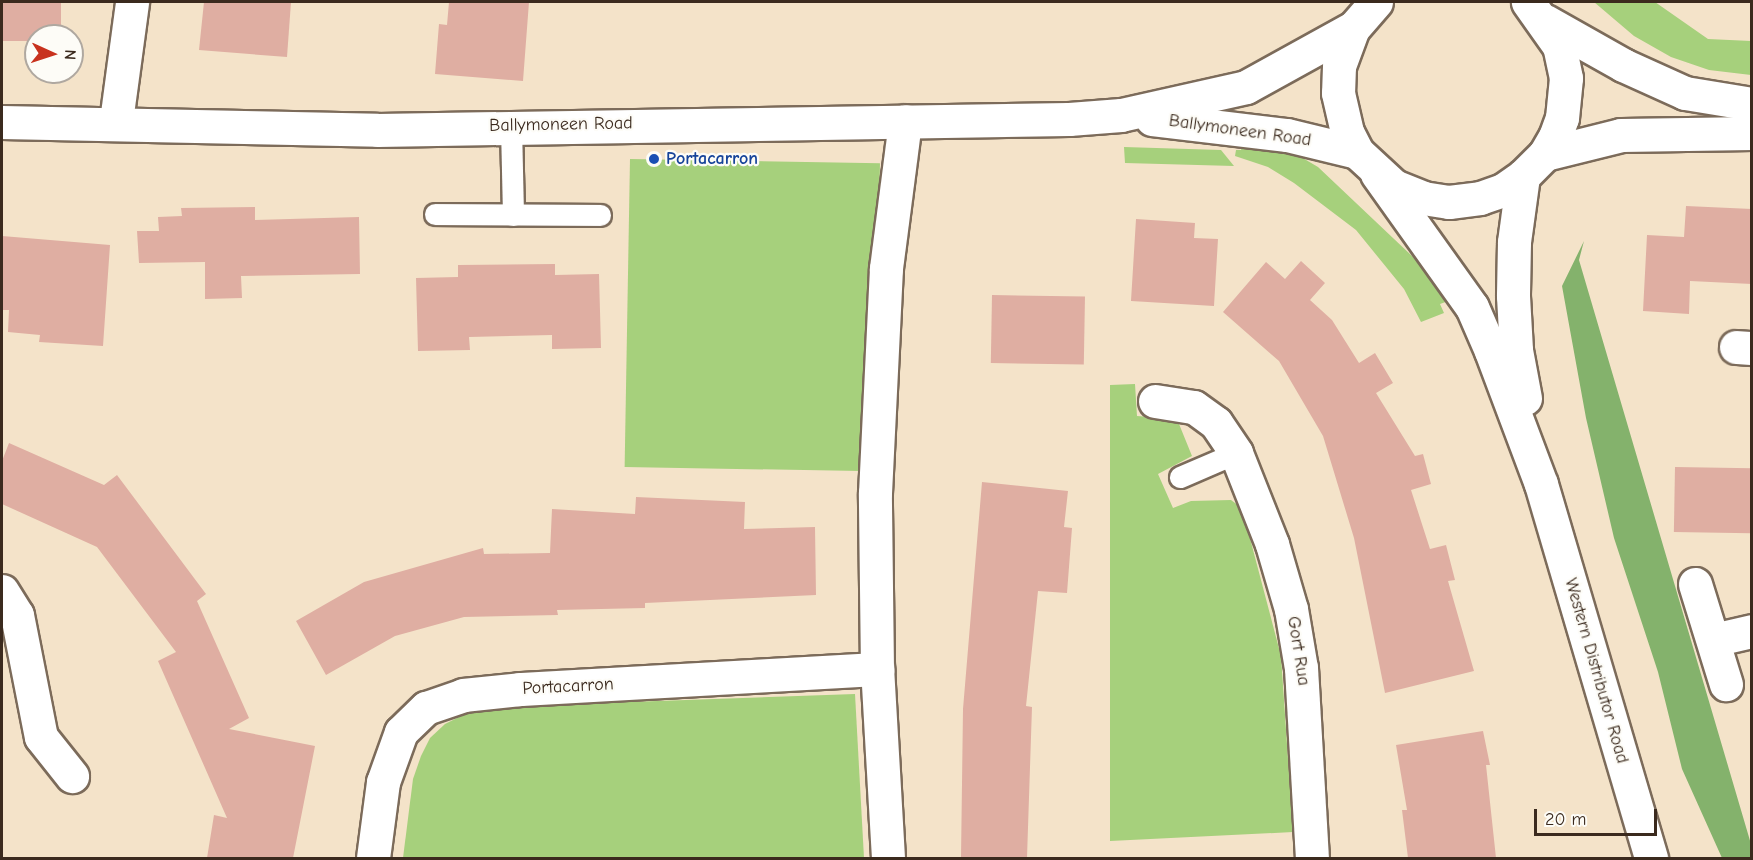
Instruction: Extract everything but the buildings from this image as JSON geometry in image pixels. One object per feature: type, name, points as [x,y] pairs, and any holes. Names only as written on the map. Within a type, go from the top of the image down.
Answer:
[{"type":"street","points":[[116,121],[132,2]]},
{"type":"street","name":"Ballymoneen Road","points":[[1121,115],[1260,82],[1367,10]]},
{"type":"street","name":"Western Distributor Road","points":[[1367,10],[1339,66],[1338,93],[1347,132],[1472,307],[1541,484],[1651,858]]},
{"type":"street","points":[[1537,11],[1623,64],[1685,93],[1752,104]]},
{"type":"street","name":"Western Distributor Road","points":[[1537,11],[1559,46],[1566,78],[1562,118],[1534,165],[1514,242],[1513,296],[1516,350],[1541,484]]},
{"type":"street","name":"Ballymoneen Road","points":[[2,122],[116,121],[377,130],[1121,115],[1248,129],[1367,163],[1423,198],[1449,202],[1480,198],[1534,165]]},
{"type":"street","points":[[888,858],[877,669],[875,493],[883,306],[905,121]]},
{"type":"street","points":[[1534,165],[1621,135],[1752,133]]},
{"type":"street","name":"Gort Rua","points":[[1155,400],[1177,401],[1207,413],[1236,453],[1272,544],[1297,637],[1305,696],[1312,858]]},
{"type":"street","points":[[1695,584],[1726,684]]},
{"type":"street","points":[[2,591],[17,615],[41,737],[72,776]]},
{"type":"street","points":[[1713,640],[1752,631]]},
{"type":"street","name":"Portacarron","points":[[373,858],[383,782],[401,732],[426,708],[463,696],[520,689],[877,669]]},
{"type":"lane","points":[[511,126],[513,215]]},
{"type":"lane","points":[[435,213],[600,215]]},
{"type":"lane","points":[[1180,477],[1236,453]]},
{"type":"green space","points":[[1594,2],[1655,2],[1708,39],[1751,41],[1751,75],[1709,70],[1671,57],[1634,36]]},
{"type":"green space","points":[[1243,140],[1289,150],[1318,167],[1412,256],[1451,300],[1440,304],[1444,313],[1421,322],[1404,289],[1356,230],[1294,183],[1268,167],[1235,156],[1236,150],[1241,150]]},
{"type":"green space","points":[[1124,147],[1221,150],[1234,166],[1125,163]]},
{"type":"green space","points":[[630,159],[880,163],[875,471],[625,467]]},
{"type":"green space","points":[[1584,241],[1579,260],[1751,844],[1751,858],[1722,858],[1682,769],[1658,672],[1614,538],[1586,418],[1562,286]]},
{"type":"green space","points":[[1135,384],[1137,416],[1177,419],[1192,456],[1158,474],[1173,508],[1191,501],[1231,500],[1239,506],[1247,527],[1281,656],[1293,832],[1110,841],[1110,385]]},
{"type":"green space","points":[[855,694],[864,858],[403,858],[413,779],[430,738],[445,724],[484,707]]},
{"type":"place","name":"Portacarron","points":[[654,159]]}]
